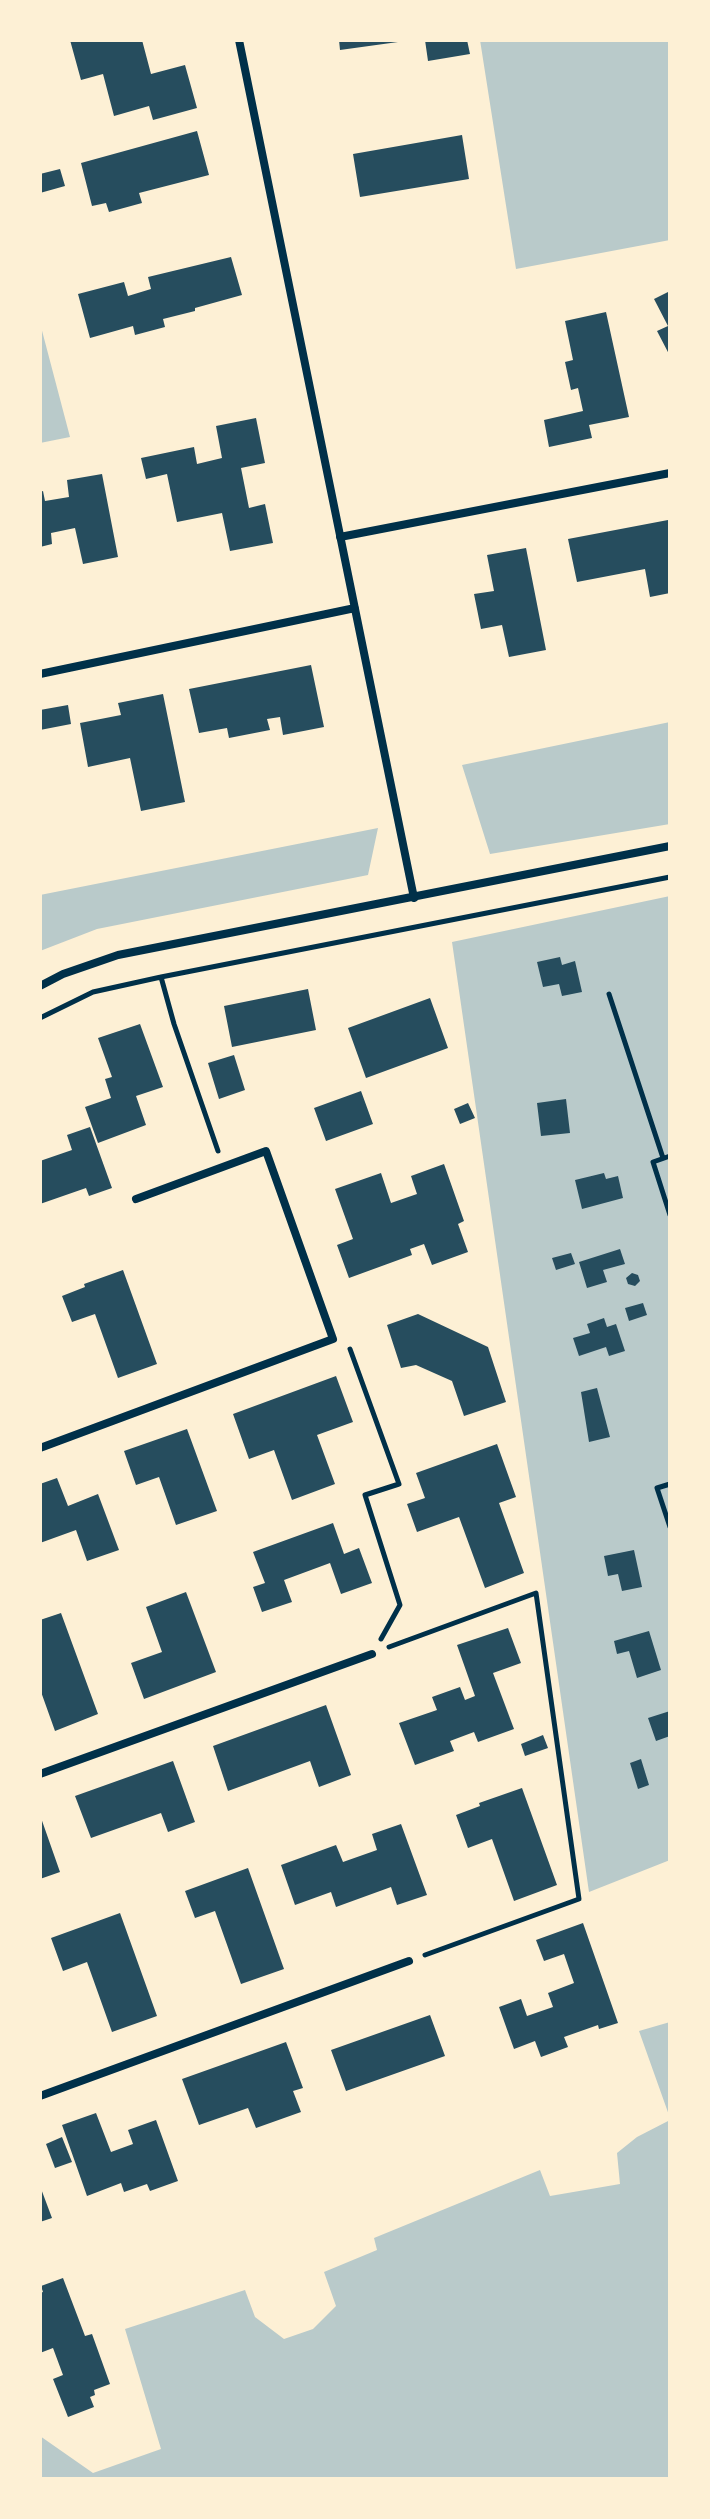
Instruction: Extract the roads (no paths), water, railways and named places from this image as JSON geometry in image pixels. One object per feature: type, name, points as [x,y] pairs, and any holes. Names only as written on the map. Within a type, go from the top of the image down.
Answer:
[{"type":"street","points":[[239,40],[414,898]]},
{"type":"street","points":[[340,537],[670,473]]},
{"type":"street","points":[[40,674],[355,608]]},
{"type":"street","points":[[40,986],[63,974],[118,955],[670,846]]},
{"type":"street","points":[[40,1448],[333,1339],[266,1151],[136,1199]]},
{"type":"street","points":[[40,1774],[372,1654]]},
{"type":"street","points":[[40,2096],[409,1961]]}]
